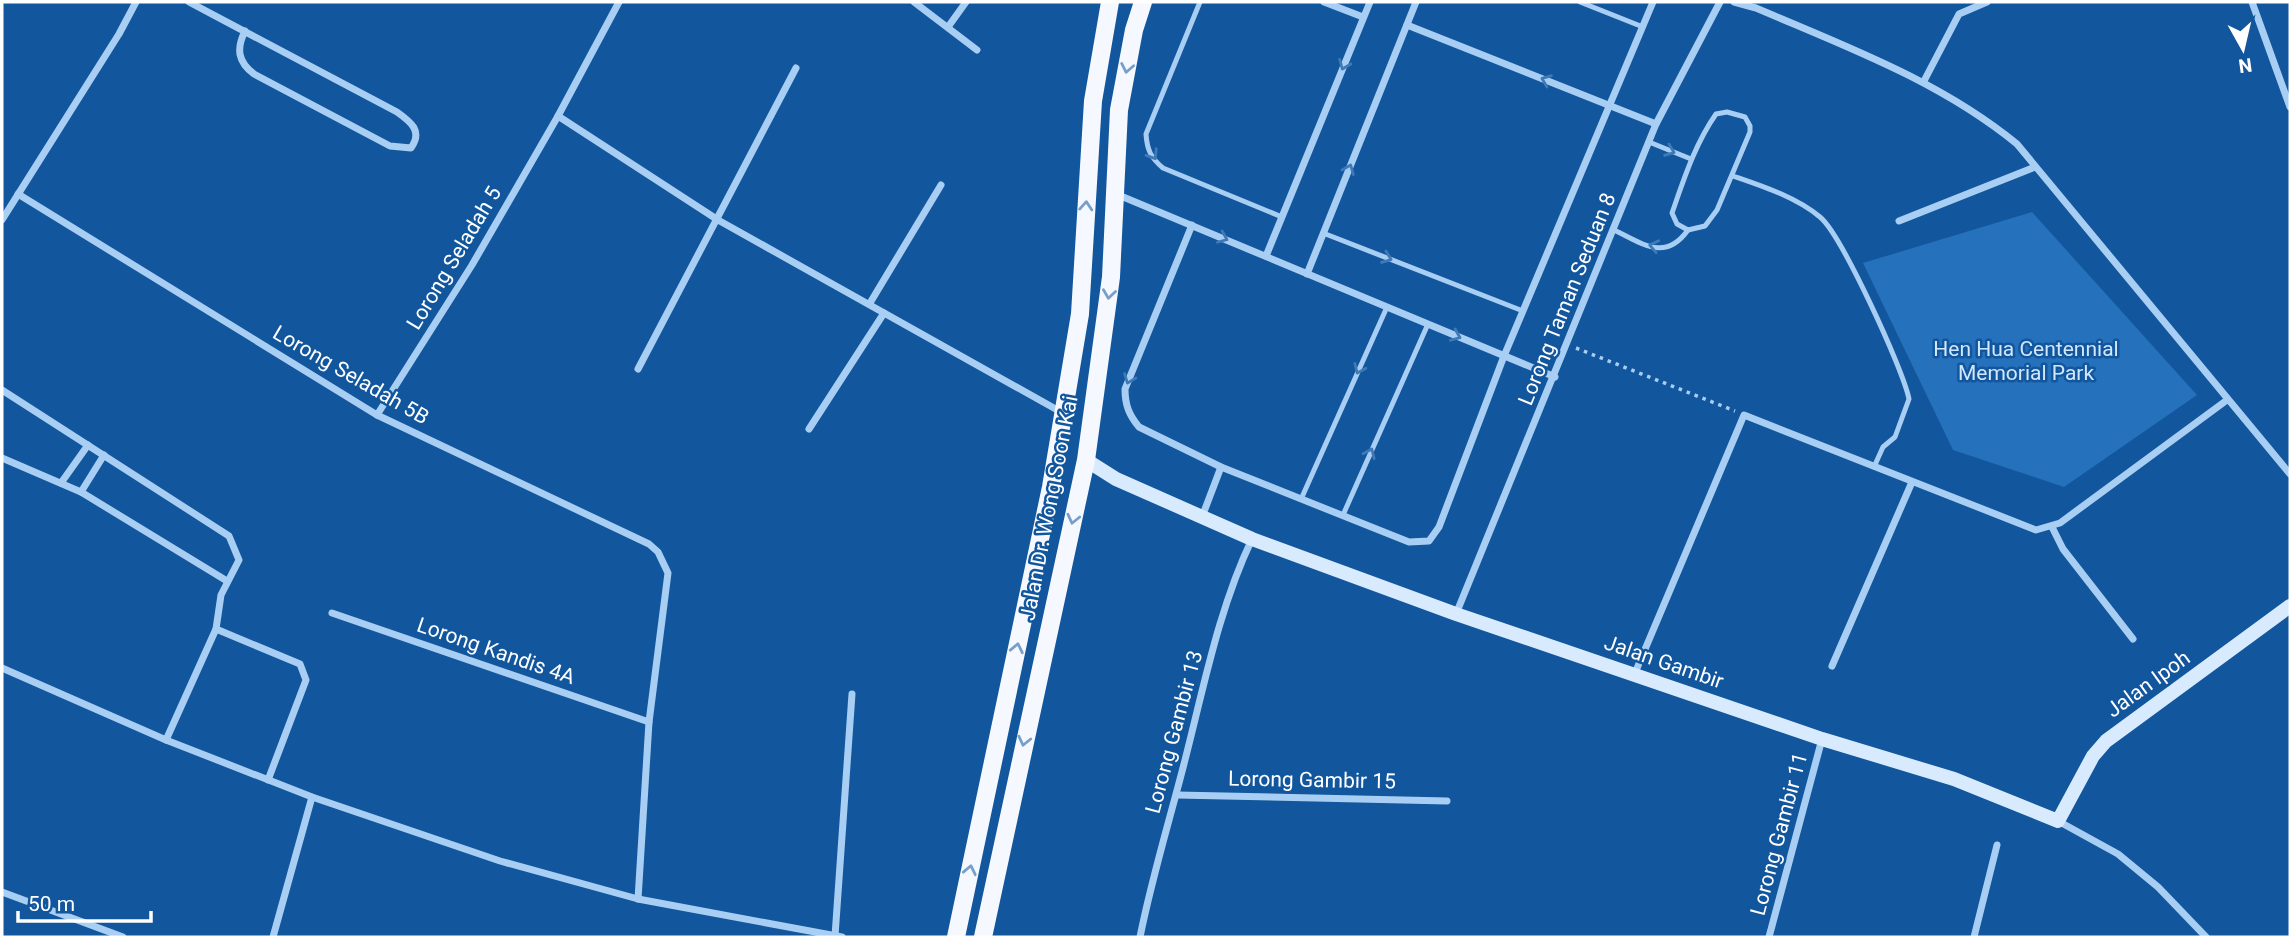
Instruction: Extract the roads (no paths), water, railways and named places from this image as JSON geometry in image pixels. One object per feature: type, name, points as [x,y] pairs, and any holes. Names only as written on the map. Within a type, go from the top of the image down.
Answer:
[{"type":"main road","name":"Jalan Dr. Wong Soon Kai","points":[[956,937],[1051,487],[1080,314],[1093,101],[1110,2]]},
{"type":"main road","name":"Jalan Dr. Wong Soon Kai","points":[[983,937],[1086,460],[1111,277],[1119,110],[1134,30],[1143,2]]},
{"type":"street","points":[[2,220],[102,62],[136,2]]},
{"type":"street","points":[[189,2],[245,31],[397,112],[411,122],[417,132],[411,148],[390,146],[254,74],[241,61],[239,51],[245,31]]},
{"type":"street","name":"Lorong Seladah 5","points":[[377,415],[439,319],[558,116],[619,2]]},
{"type":"street","points":[[914,2],[977,50]]},
{"type":"street","points":[[948,27],[966,2]]},
{"type":"street","points":[[1324,2],[1363,17]]},
{"type":"street","points":[[1266,256],[1370,2]]},
{"type":"street","points":[[1307,274],[1416,2]]},
{"type":"street","points":[[1192,225],[1125,389],[1128,411],[1139,427],[1221,467],[1409,542],[1424,543],[1433,538],[1504,356],[1653,2]]},
{"type":"street","name":"Lorong Taman Seduan 8","points":[[1456,614],[1656,124],[1720,2]]},
{"type":"street","points":[[1734,2],[1756,8],[1924,81],[1991,123],[2017,144],[2290,474]]},
{"type":"street","points":[[1924,81],[1959,14],[1987,2]]},
{"type":"street","points":[[2252,2],[2290,107]]},
{"type":"street","points":[[1406,25],[1656,124]]},
{"type":"street","points":[[638,369],[718,220],[729,191],[796,68]]},
{"type":"street","points":[[558,116],[718,220],[1063,412]]},
{"type":"street","points":[[1899,220],[2035,167]]},
{"type":"street","points":[[870,303],[941,186]]},
{"type":"street","points":[[1115,193],[1555,377]]},
{"type":"street","name":"Lorong Seladah 5B","points":[[18,194],[377,415],[649,544],[658,552],[668,573],[649,722]]},
{"type":"street","points":[[809,429],[884,313]]},
{"type":"street","points":[[2,390],[229,536],[239,560],[227,581],[216,629],[166,740]]},
{"type":"street","points":[[1635,673],[1744,415],[2036,530],[2052,527],[2227,400]]},
{"type":"street","points":[[61,483],[88,445]]},
{"type":"street","points":[[81,492],[104,455]]},
{"type":"street","points":[[2,458],[81,492],[227,581]]},
{"type":"street","name":"Jalan Gambir","points":[[1086,460],[1116,479],[1252,539],[1456,614],[1822,739],[1954,779],[2057,821],[2118,854],[2158,887],[2206,937]]},
{"type":"street","points":[[1202,517],[1221,467]]},
{"type":"street","points":[[1832,666],[1912,482]]},
{"type":"street","points":[[2052,527],[2063,549],[2133,639]]},
{"type":"street","name":"Lorong Gambir 13","points":[[1140,937],[1154,869],[1177,795],[1231,589],[1252,539]]},
{"type":"street","name":"Jalan Ipoh","points":[[2057,821],[2093,757],[2106,741],[2290,606]]},
{"type":"street","name":"Lorong Kandis 4A","points":[[332,613],[649,722]]},
{"type":"street","points":[[216,629],[300,664],[304,669],[306,680],[268,780]]},
{"type":"street","points":[[3,672],[312,797],[500,861],[638,899],[808,935],[839,937],[852,694]]},
{"type":"street","points":[[638,899],[649,722]]},
{"type":"street","name":"Lorong Gambir 11","points":[[1769,937],[1822,739]]},
{"type":"street","name":"Lorong Gambir 15","points":[[1177,795],[1447,800]]},
{"type":"street","points":[[273,937],[312,797]]},
{"type":"street","points":[[1974,937],[1997,845]]},
{"type":"street","points":[[2,892],[123,937]]},
{"type":"lane","points":[[1200,2],[1146,134],[1147,147],[1153,160],[1163,168],[1282,217]]},
{"type":"lane","points":[[1580,2],[1643,27]]},
{"type":"lane","points":[[1737,113],[1745,117],[1750,125],[1733,176],[1711,219],[1699,229],[1688,230],[1677,224],[1672,213],[1691,159],[1716,114],[1737,113]]},
{"type":"lane","points":[[1649,142],[1691,159]]},
{"type":"lane","points":[[1733,176],[1768,188],[1820,217],[1836,237],[1855,273],[1909,399],[1895,437],[1883,447],[1874,467]]},
{"type":"lane","points":[[1614,230],[1649,246],[1668,248],[1677,246],[1688,230]]},
{"type":"lane","points":[[1323,233],[1523,311]]},
{"type":"lane","points":[[1302,498],[1387,307]]},
{"type":"lane","points":[[1343,515],[1427,324]]},
{"type":"park label","name":"Hen Hua Centennial Memorial Park","points":[[2026,361]]}]
